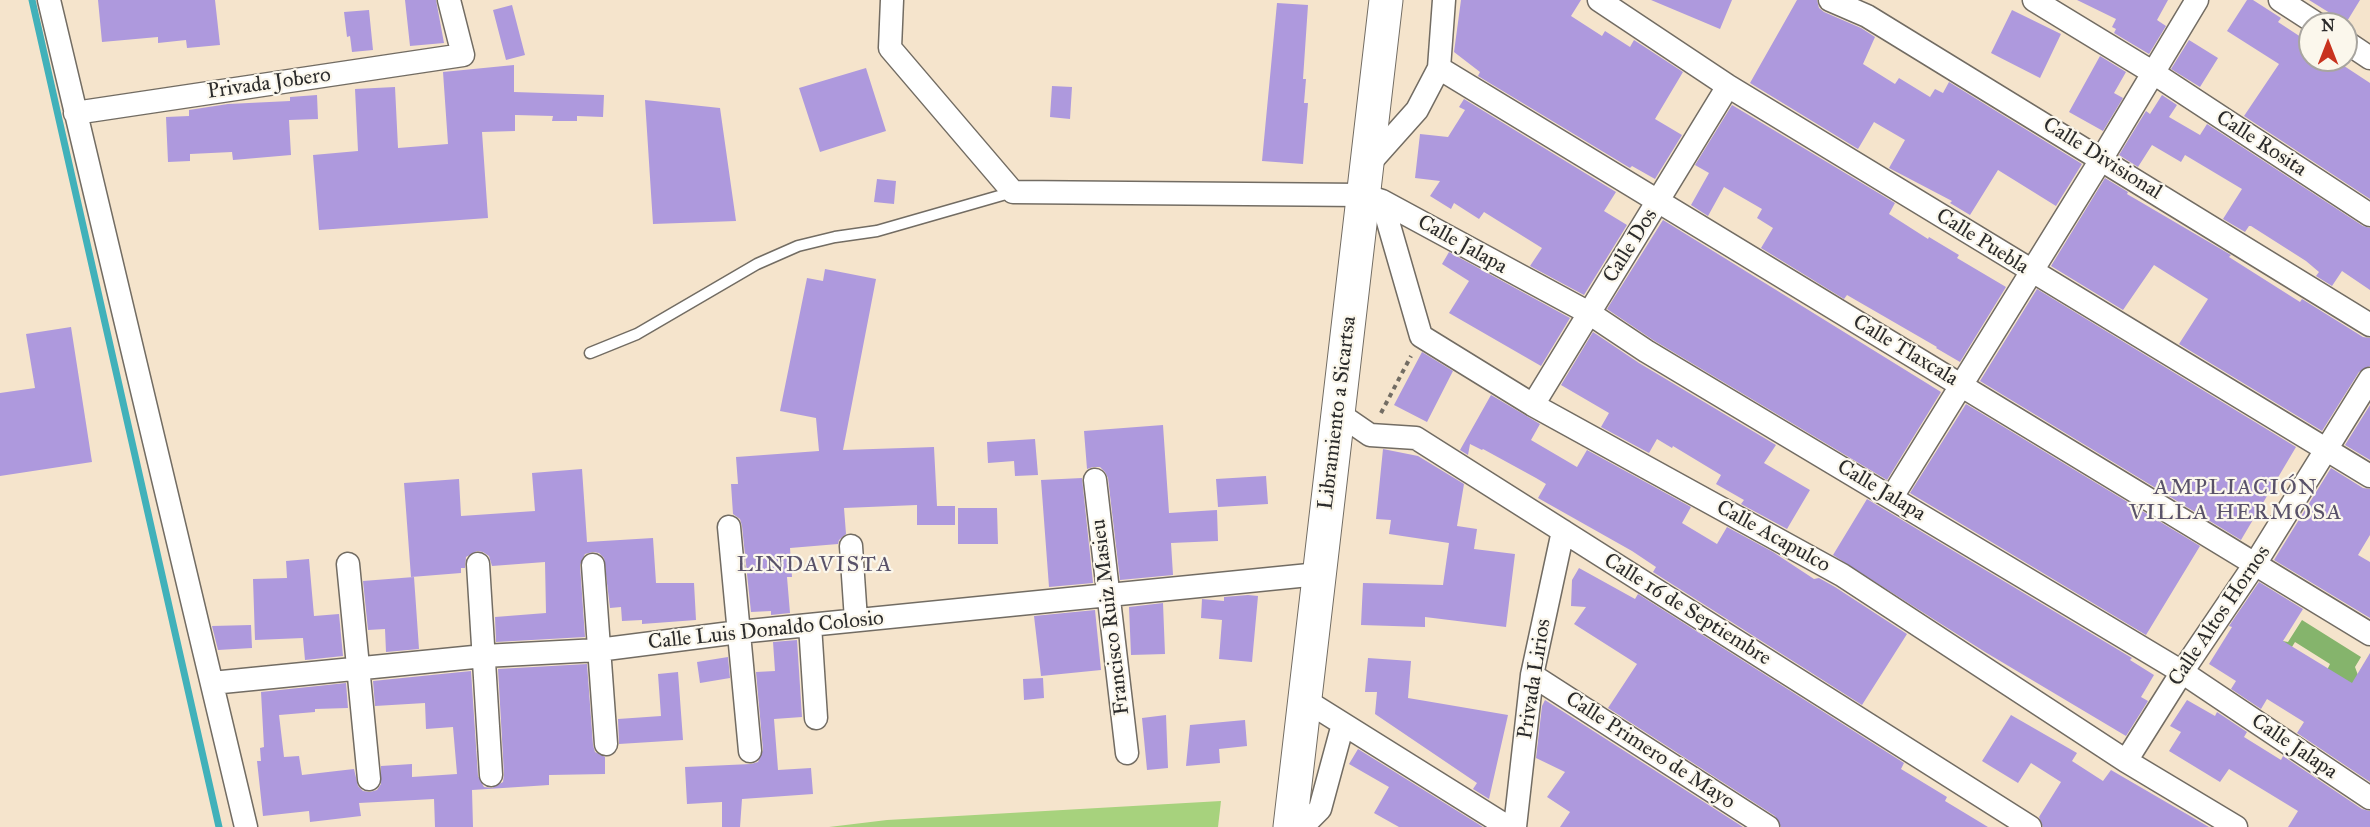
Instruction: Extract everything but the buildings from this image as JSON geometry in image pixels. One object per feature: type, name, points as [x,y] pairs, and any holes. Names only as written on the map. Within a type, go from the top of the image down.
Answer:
[{"type":"main road","name":"Libramiento a Sicartsa","points":[[1290,827],[1338,413],[1370,188],[1386,0]]},
{"type":"street","points":[[49,0],[246,827]]},
{"type":"street","name":"Privada Jobero","points":[[75,113],[463,55],[449,0]]},
{"type":"street","points":[[892,0],[890,48],[1013,192],[1370,188]]},
{"type":"street","points":[[1370,188],[1417,110],[1439,68],[1444,0]]},
{"type":"street","name":"Calle Puebla","points":[[1599,0],[1728,86],[2370,476]]},
{"type":"street","name":"Calle Divisional","points":[[1830,0],[1867,16],[2102,158],[2370,325]]},
{"type":"street","name":"Calle Rosita","points":[[2034,0],[2152,72],[2370,215]]},
{"type":"street","points":[[1892,497],[2197,0]]},
{"type":"street","points":[[2280,0],[2299,12]]},
{"type":"street","name":"Calle Tlaxcala","points":[[1439,68],[2370,634]]},
{"type":"street","name":"Calle Dos","points":[[1533,405],[1728,86]]},
{"type":"street","points":[[1370,188],[1421,336]]},
{"type":"street","name":"Calle Jalapa","points":[[1370,188],[1589,314],[1646,351],[2182,672],[2370,798]]},
{"type":"street","name":"Calle Acapulco","points":[[1421,336],[1533,405],[1842,575],[2126,761],[2236,827]]},
{"type":"street","name":"Calle Altos Hornos","points":[[2126,761],[2182,672],[2255,564],[2370,380]]},
{"type":"street","points":[[1338,413],[1370,435]]},
{"type":"street","name":"Calle 16 de Septiembre","points":[[1370,435],[1416,438],[2030,827]]},
{"type":"street","name":"Francisco Ruiz Masieu","points":[[1095,480],[1127,753]]},
{"type":"street","points":[[729,526],[750,751]]},
{"type":"street","name":"Privada Lirios","points":[[1515,827],[1532,675],[1563,531]]},
{"type":"street","points":[[851,546],[856,621]]},
{"type":"street","points":[[348,564],[369,779]]},
{"type":"street","points":[[478,564],[491,775]]},
{"type":"street","points":[[593,565],[606,744]]},
{"type":"street","name":"Calle Luis Donaldo Colosio","points":[[212,683],[484,656],[598,650],[739,632],[1319,574]]},
{"type":"street","points":[[810,625],[816,717]]},
{"type":"street","name":"Calle Primero de Mayo","points":[[1532,675],[1768,827]]},
{"type":"street","points":[[1305,700],[1508,827]]},
{"type":"street","points":[[1302,827],[1320,809],[1343,724]]},
{"type":"lane","points":[[590,353],[637,334],[747,269],[798,246],[825,238],[877,231],[1013,192]]},
{"type":"path","points":[[1370,435],[1421,336]]},
{"type":"green space","points":[[2302,620],[2361,657],[2355,667],[2359,678],[2349,694],[2323,678],[2330,664],[2295,642],[2287,655],[2277,640],[2288,642]]},
{"type":"green space","points":[[1221,801],[1218,827],[829,827],[887,820]]},
{"type":"waterway","points":[[32,0],[219,827]]},
{"type":"district","name":"AMPLIACIÓN VILLA HERMOSA","points":[[2236,502]]},
{"type":"district","name":"LINDAVISTA","points":[[815,566]]}]
